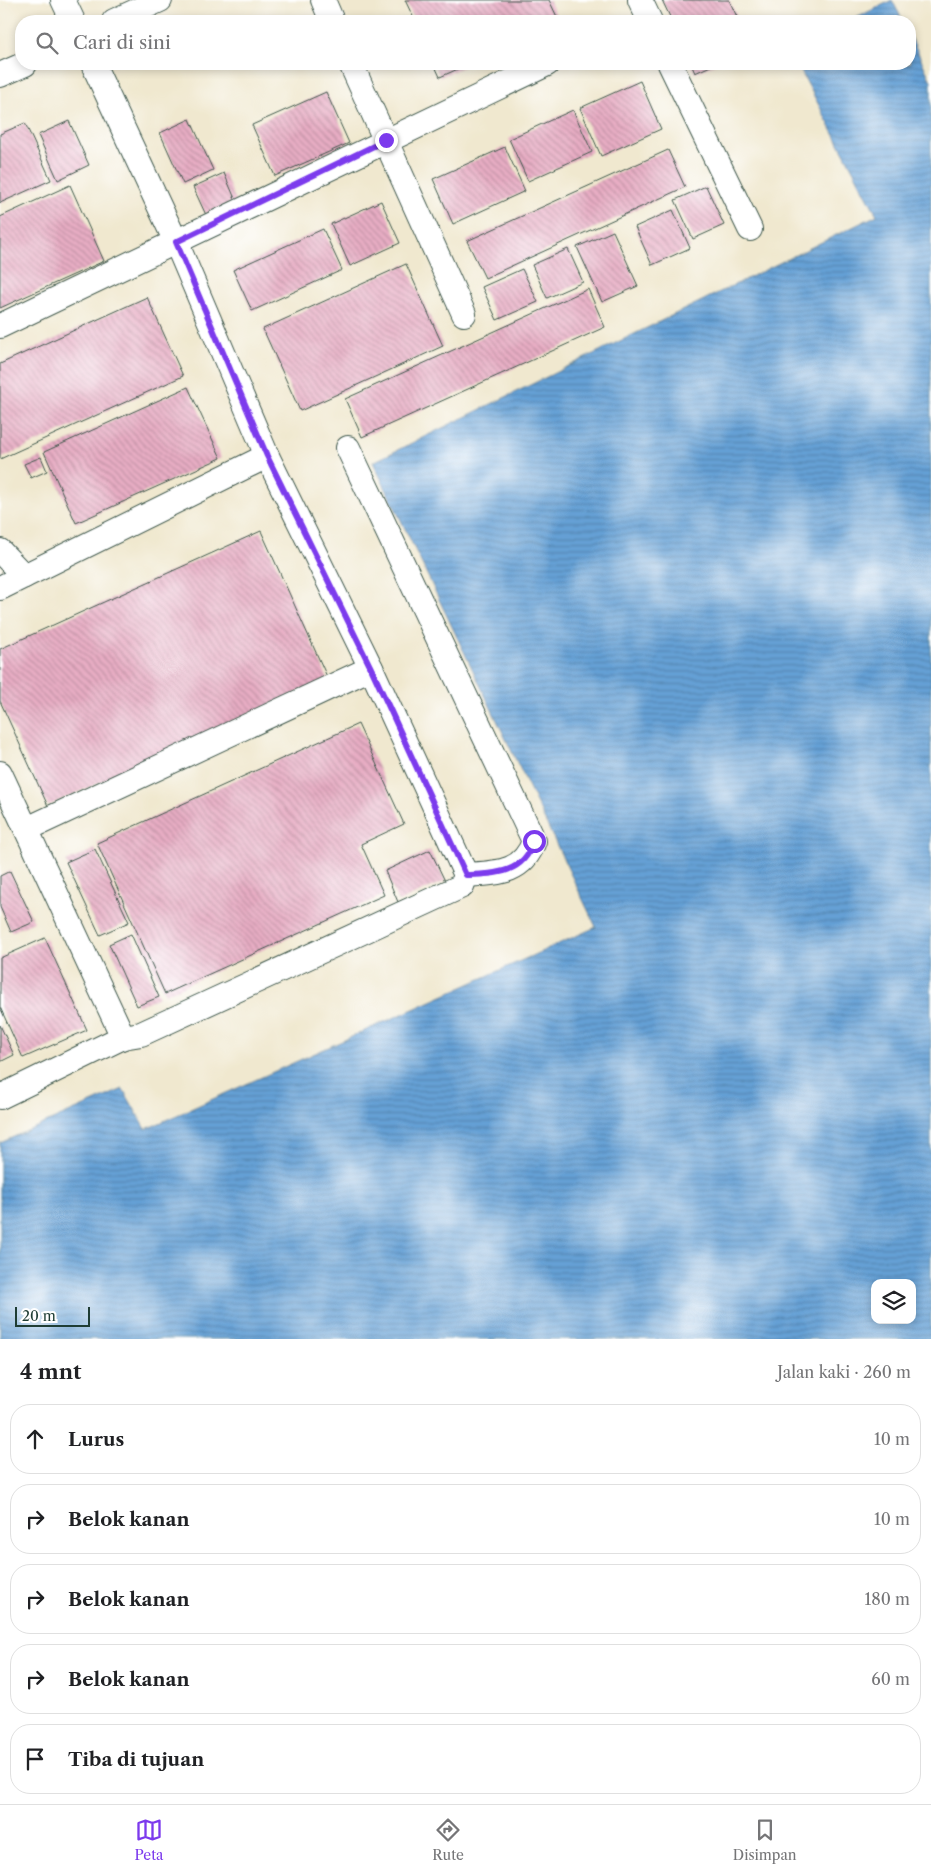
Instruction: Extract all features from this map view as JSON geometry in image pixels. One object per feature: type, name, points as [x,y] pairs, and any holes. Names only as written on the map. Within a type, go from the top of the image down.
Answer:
[{"type":"lane","points":[[64,0],[70,15]]},
{"type":"lane","points":[[127,15],[160,0]]},
{"type":"lane","points":[[323,0],[329,15]]},
{"type":"lane","points":[[0,76],[15,68]]},
{"type":"lane","points":[[0,1097],[123,1037],[141,1034],[462,886],[466,875],[371,668],[267,456],[176,242],[96,70]]},
{"type":"lane","points":[[354,70],[464,314]]},
{"type":"lane","points":[[0,326],[534,70]]},
{"type":"lane","points":[[673,70],[750,229]]},
{"type":"lane","points":[[348,448],[534,841],[530,854],[516,866],[494,874],[466,875]]},
{"type":"lane","points":[[0,588],[267,456]]},
{"type":"lane","points":[[0,550],[24,576]]},
{"type":"lane","points":[[27,829],[371,668]]},
{"type":"lane","points":[[0,773],[123,1037]]},
{"type":"water","points":[[892,0],[900,15],[862,15]]},
{"type":"water","points":[[916,48],[931,81],[931,1339],[0,1339],[0,1143],[123,1089],[146,1129],[596,927],[373,462],[877,215],[800,70],[916,70]]},
{"type":"building","points":[[405,0],[549,0],[556,15],[412,15]]},
{"type":"building","points":[[662,0],[729,0],[736,15],[669,15]]},
{"type":"building","points":[[437,70],[456,70],[440,77]]},
{"type":"building","points":[[640,81],[661,129],[601,156],[580,108]]},
{"type":"building","points":[[326,92],[349,143],[275,176],[252,125]]},
{"type":"building","points":[[573,110],[592,152],[528,181],[509,139]]},
{"type":"building","points":[[190,119],[213,170],[183,184],[160,133]]},
{"type":"building","points":[[69,121],[89,165],[58,180],[38,135]]},
{"type":"building","points":[[25,123],[51,180],[0,203],[0,134]]},
{"type":"building","points":[[505,147],[525,191],[453,224],[433,179]]},
{"type":"building","points":[[668,150],[685,187],[485,278],[467,241]]},
{"type":"building","points":[[224,173],[236,201],[206,215],[193,187]]},
{"type":"building","points":[[70,185],[104,261],[0,308],[0,217]]},
{"type":"building","points":[[706,186],[724,225],[693,239],[675,200]]},
{"type":"building","points":[[381,201],[400,243],[350,266],[331,224]]},
{"type":"building","points":[[673,210],[690,248],[652,265],[635,227]]},
{"type":"building","points":[[323,229],[342,270],[252,311],[233,270]]},
{"type":"building","points":[[613,231],[638,286],[602,302],[577,247]]},
{"type":"building","points":[[568,249],[583,282],[547,298],[532,265]]},
{"type":"building","points":[[406,264],[443,346],[300,411],[263,329]]},
{"type":"building","points":[[522,269],[538,302],[497,320],[482,287]]},
{"type":"building","points":[[588,289],[605,327],[362,437],[345,399]]},
{"type":"building","points":[[147,297],[183,376],[0,459],[0,364]]},
{"type":"building","points":[[188,387],[221,458],[76,523],[44,452]]},
{"type":"building","points":[[41,457],[47,471],[31,478],[24,464]]},
{"type":"building","points":[[261,531],[328,679],[48,806],[0,701],[0,649]]},
{"type":"building","points":[[358,724],[404,824],[361,844],[384,895],[165,994],[97,843]]},
{"type":"building","points":[[95,849],[129,922],[100,935],[66,862]]},
{"type":"building","points":[[430,850],[445,881],[398,902],[385,871]]},
{"type":"building","points":[[10,871],[34,922],[11,932],[0,907],[0,876]]},
{"type":"building","points":[[131,934],[159,997],[137,1006],[109,944]]},
{"type":"building","points":[[45,938],[87,1030],[23,1058],[0,1007],[0,958]]},
{"type":"building","points":[[0,1025],[14,1055],[0,1062]]},
{"type":"route","points":[[386,140],[176,242],[267,456],[371,668],[466,875],[494,874],[516,866],[530,854],[534,841]]}]
